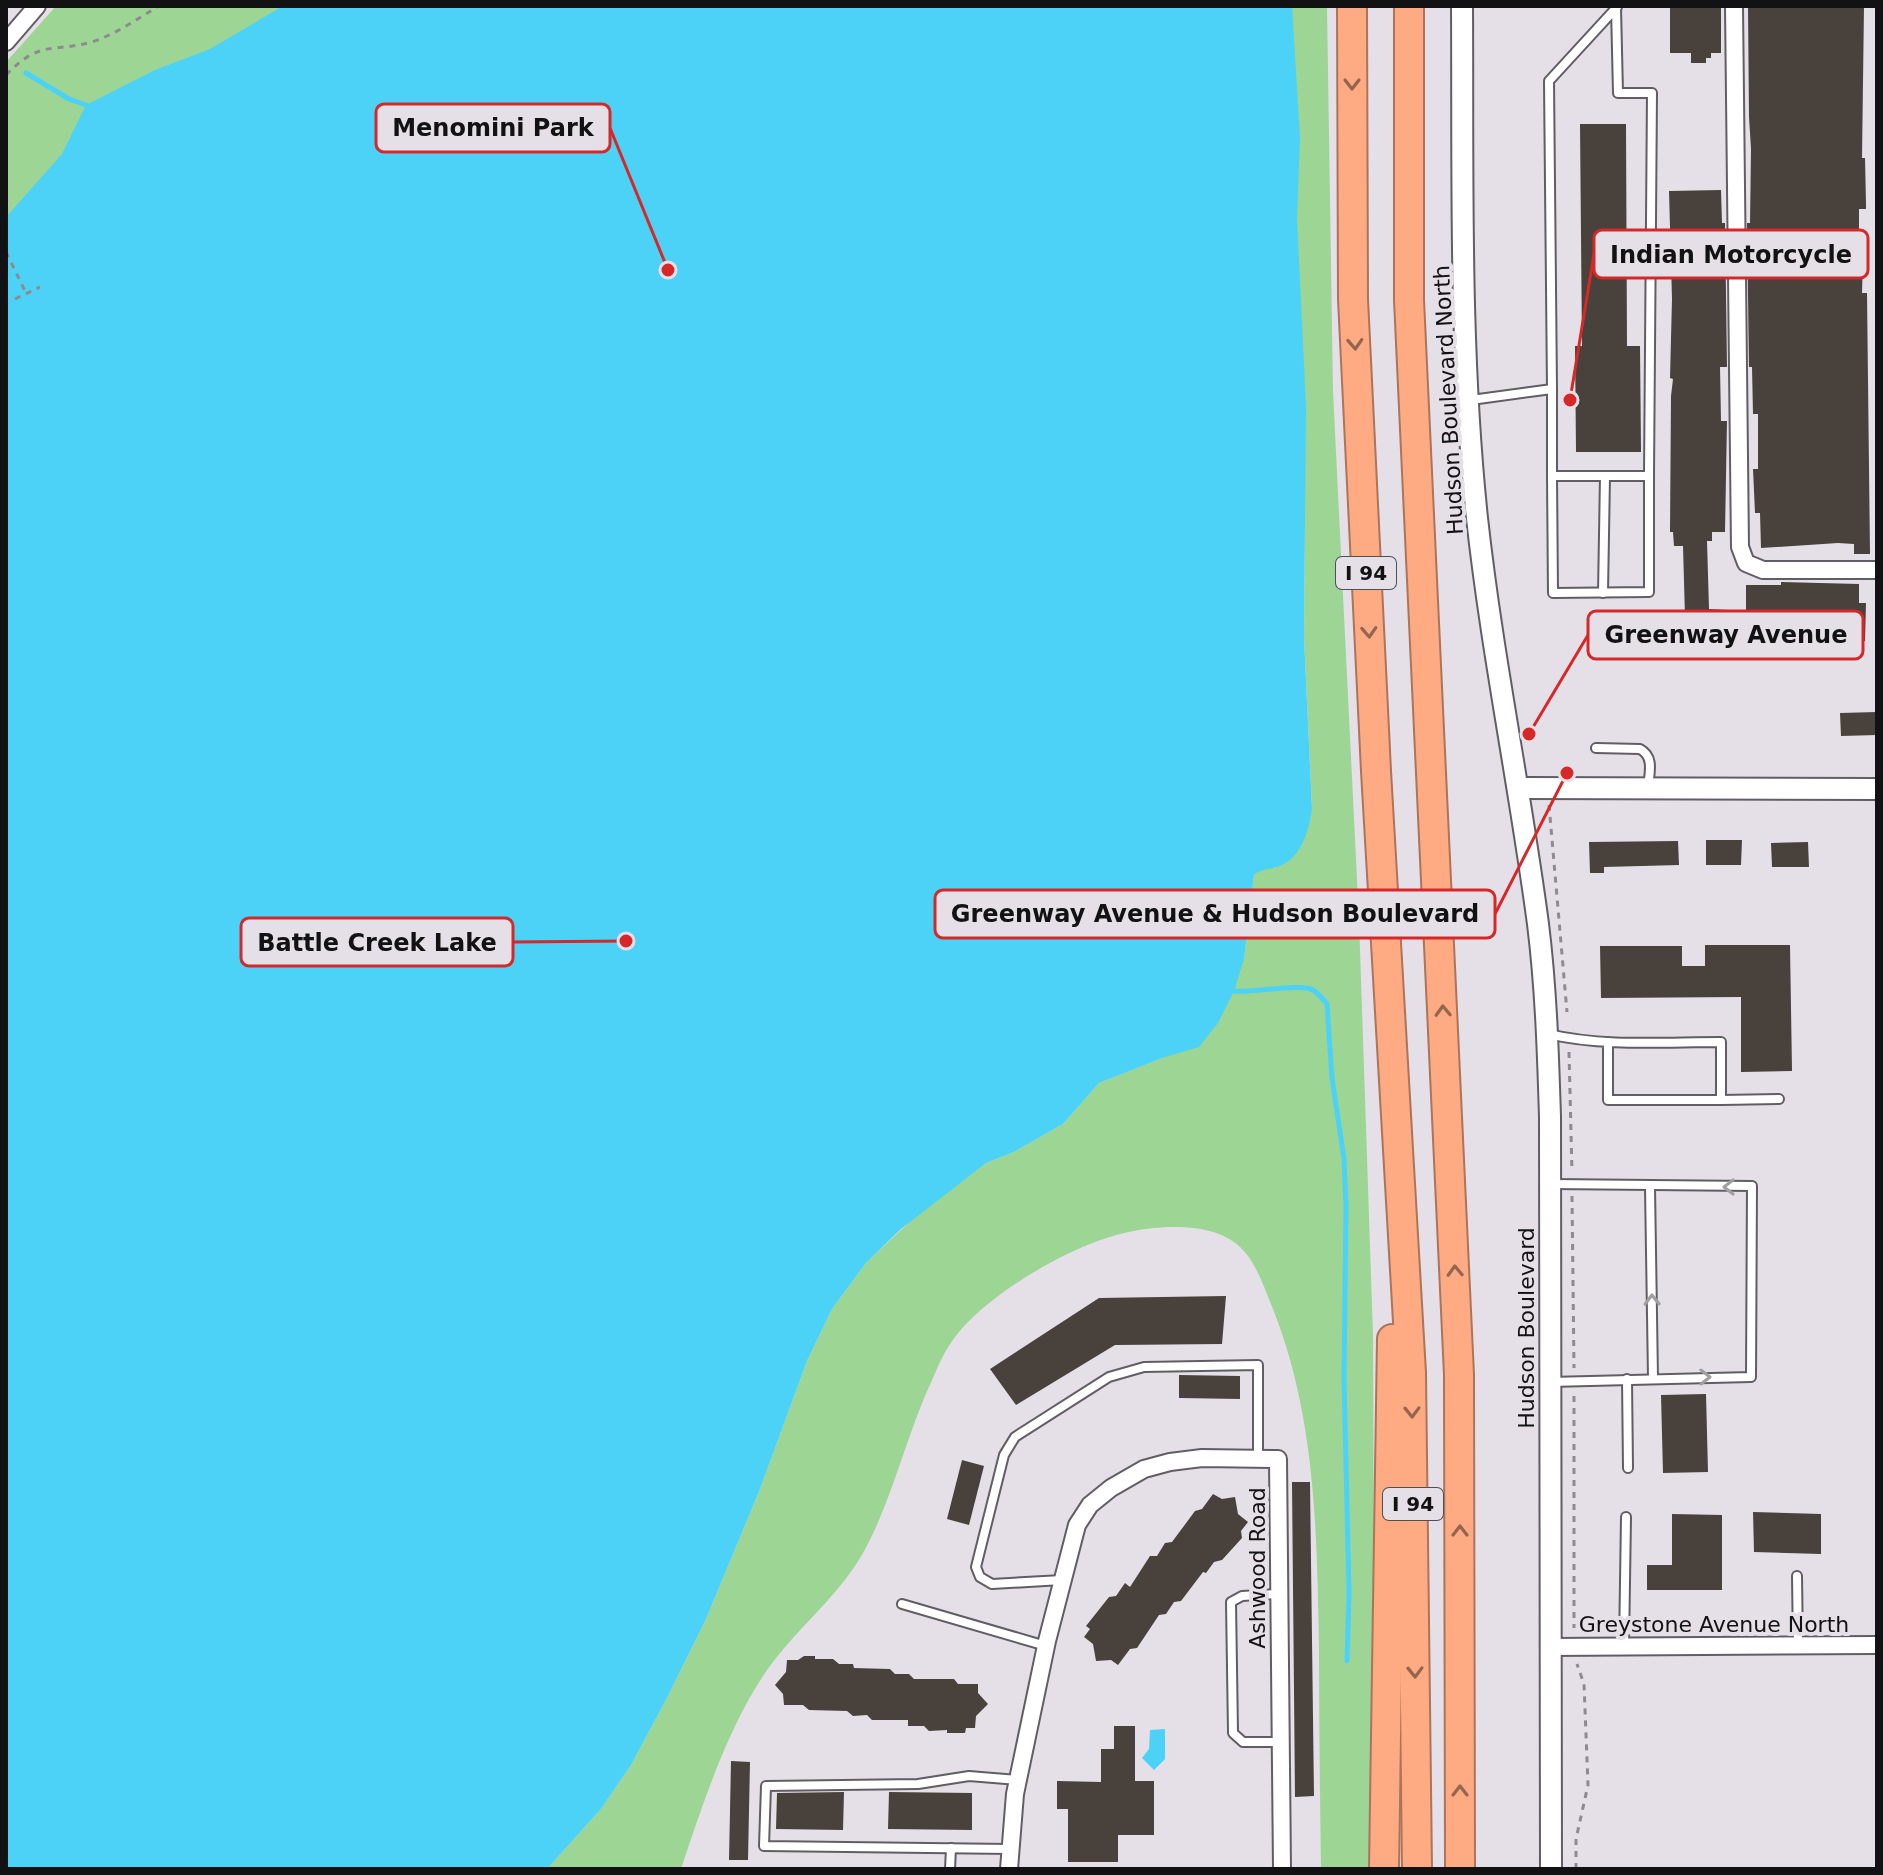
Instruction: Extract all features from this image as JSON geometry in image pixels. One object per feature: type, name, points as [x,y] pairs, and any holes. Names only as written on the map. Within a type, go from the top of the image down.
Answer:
[{"type":"highway","name":"I 94","points":[[1352,6],[1353,299],[1411,1373],[1417,1869]]},
{"type":"highway","name":"I 94","points":[[1409,6],[1409,300],[1459,1375],[1460,1869]]},
{"type":"highway","points":[[1384,1869],[1390,1420],[1398,1139]]},
{"type":"street","points":[[6,42],[37,6]]},
{"type":"street","name":"Hudson Boulevard North","points":[[1462,6],[1463,256],[1473,472],[1488,607],[1518,788]]},
{"type":"street","points":[[1734,6],[1740,547],[1746,563],[1763,570],[1877,570]]},
{"type":"street","points":[[1518,788],[1877,789]]},
{"type":"street","name":"Hudson Boulevard","points":[[1518,788],[1538,926],[1547,1033],[1551,1869]]},
{"type":"street","name":"Ashwood Road","points":[[1009,1869],[1018,1780],[1046,1646],[1077,1525],[1090,1505],[1111,1488],[1144,1469],[1202,1458],[1258,1458],[1278,1459],[1282,1869]]},
{"type":"street","name":"Greystone Avenue North","points":[[1550,1647],[1877,1645]]},
{"type":"lane","points":[[1616,7],[1618,93],[1652,93],[1649,592],[1553,593],[1549,81],[1616,7]]},
{"type":"lane","points":[[1468,400],[1552,389]]},
{"type":"lane","points":[[1552,476],[1649,476]]},
{"type":"lane","points":[[1603,593],[1605,476]]},
{"type":"lane","points":[[1596,748],[1646,751],[1650,761],[1648,789]]},
{"type":"lane","points":[[1547,1033],[1608,1042],[1721,1042],[1721,1100]]},
{"type":"lane","points":[[1608,1042],[1608,1100],[1779,1099]]},
{"type":"lane","points":[[1550,1184],[1752,1186],[1751,1377],[1550,1382]]},
{"type":"lane","points":[[1650,1187],[1653,1378]]},
{"type":"lane","points":[[1062,1580],[992,1584],[980,1577],[976,1567],[1004,1455],[1015,1437],[1109,1377],[1144,1367],[1258,1365],[1258,1458]]},
{"type":"lane","points":[[1627,1379],[1628,1468]]},
{"type":"lane","points":[[1624,1647],[1626,1517]]},
{"type":"lane","points":[[1797,1576],[1798,1646]]},
{"type":"lane","points":[[1278,1594],[1242,1596],[1231,1602],[1233,1733],[1243,1742],[1280,1742]]},
{"type":"lane","points":[[902,1604],[1046,1646]]},
{"type":"lane","points":[[1013,1849],[764,1846],[766,1786],[918,1784],[969,1776],[1018,1780]]},
{"type":"lane","points":[[950,1869],[951,1848]]},
{"type":"path","points":[[6,75],[41,49],[89,43],[159,6]]},
{"type":"path","points":[[6,252],[26,293]]},
{"type":"path","points":[[15,299],[40,287]]},
{"type":"path","points":[[1548,789],[1565,971],[1571,1076],[1574,1647],[1584,1684],[1588,1785],[1576,1839],[1576,1869]]},
{"type":"green space","points":[[56,6],[1327,6],[1333,391],[1359,920],[1373,1335],[1370,1869],[1321,1869],[1315,1520],[1306,1434],[1287,1350],[1263,1284],[1246,1253],[1230,1239],[1217,1234],[1175,1227],[1112,1236],[1062,1257],[1012,1286],[970,1320],[955,1337],[942,1357],[923,1400],[883,1511],[863,1553],[843,1582],[773,1662],[744,1708],[720,1761],[681,1869],[547,1869],[601,1809],[631,1765],[667,1698],[706,1619],[760,1489],[807,1361],[832,1309],[866,1263],[919,1213],[986,1163],[1014,1152],[1063,1124],[1099,1083],[1165,1057],[1244,959],[1254,875],[1263,868],[1275,868],[1296,848],[1304,836],[1312,808],[1304,638],[1305,529],[6,466],[6,62]]},
{"type":"water","points":[[283,6],[1292,6],[1300,138],[1297,218],[1306,407],[1304,638],[1312,809],[1306,835],[1292,858],[1254,875],[1244,959],[1234,991],[1218,1023],[1199,1047],[1099,1083],[1063,1124],[1014,1152],[986,1163],[901,1229],[866,1263],[832,1309],[807,1361],[760,1489],[706,1619],[667,1698],[631,1765],[601,1809],[547,1869],[6,1869],[6,217],[62,154],[86,105],[155,70],[210,49]]},
{"type":"water","points":[[1165,1729],[1165,1759],[1154,1770],[1142,1758],[1149,1749],[1150,1730]]},
{"type":"building","points":[[1864,6],[1862,158],[1865,158],[1866,209],[1859,209],[1859,259],[1863,259],[1862,293],[1867,293],[1870,554],[1854,554],[1854,544],[1838,543],[1761,548],[1760,513],[1755,513],[1753,469],[1758,469],[1758,414],[1753,414],[1752,367],[1749,367],[1747,223],[1750,223],[1751,149],[1748,7]]},
{"type":"building","points":[[1721,7],[1721,53],[1711,53],[1706,63],[1691,63],[1691,53],[1670,53],[1670,8]]},
{"type":"building","points":[[1580,124],[1626,124],[1627,346],[1640,346],[1641,452],[1576,452],[1575,346],[1582,346]]},
{"type":"building","points":[[1721,190],[1722,223],[1725,223],[1727,367],[1720,367],[1721,421],[1727,421],[1725,532],[1712,532],[1712,541],[1707,541],[1709,609],[1746,611],[1746,585],[1781,585],[1781,582],[1859,584],[1859,603],[1866,603],[1865,641],[1761,639],[1691,632],[1692,617],[1685,617],[1683,546],[1674,546],[1673,532],[1670,532],[1673,379],[1670,378],[1672,299],[1669,191]]},
{"type":"building","points":[[1877,712],[1877,735],[1841,736],[1840,713]]},
{"type":"building","points":[[1706,840],[1742,840],[1741,865],[1706,865]]},
{"type":"building","points":[[1678,841],[1679,865],[1604,867],[1604,873],[1590,873],[1589,842]]},
{"type":"building","points":[[1808,842],[1809,867],[1772,867],[1771,843]]},
{"type":"building","points":[[1705,945],[1790,945],[1792,1071],[1741,1072],[1741,997],[1601,998],[1600,946],[1682,946],[1682,966],[1705,966]]},
{"type":"building","points":[[1226,1296],[1222,1344],[1115,1345],[1016,1405],[990,1369],[1099,1298]]},
{"type":"building","points":[[1179,1375],[1240,1376],[1240,1399],[1179,1398]]},
{"type":"building","points":[[1706,1394],[1708,1472],[1663,1473],[1661,1395]]},
{"type":"building","points":[[962,1460],[984,1466],[969,1525],[947,1519]]},
{"type":"building","points":[[1292,1482],[1310,1482],[1314,1796],[1295,1797]]},
{"type":"building","points":[[1213,1494],[1222,1499],[1235,1497],[1238,1514],[1248,1522],[1241,1531],[1242,1538],[1222,1560],[1214,1562],[1206,1573],[1203,1572],[1181,1601],[1174,1602],[1166,1614],[1159,1615],[1137,1648],[1130,1649],[1118,1665],[1111,1660],[1096,1661],[1093,1644],[1084,1637],[1090,1629],[1086,1626],[1109,1597],[1116,1596],[1125,1583],[1130,1587],[1150,1556],[1157,1556],[1165,1543],[1172,1542],[1195,1511],[1202,1509]]},
{"type":"building","points":[[1753,1512],[1821,1514],[1821,1554],[1754,1552]]},
{"type":"building","points":[[1672,1514],[1722,1515],[1722,1590],[1647,1590],[1647,1565],[1672,1565]]},
{"type":"building","points":[[804,1656],[833,1659],[839,1664],[853,1664],[854,1668],[890,1669],[895,1674],[909,1674],[914,1679],[954,1679],[958,1684],[978,1684],[978,1693],[988,1704],[976,1716],[975,1728],[966,1728],[965,1733],[929,1731],[924,1726],[908,1726],[908,1720],[872,1720],[867,1715],[853,1716],[847,1711],[809,1710],[803,1705],[784,1705],[783,1694],[775,1685],[786,1672],[787,1660],[798,1660]]},
{"type":"building","points":[[1114,1726],[1135,1726],[1135,1781],[1154,1781],[1154,1835],[1118,1835],[1118,1862],[1068,1862],[1068,1809],[1057,1809],[1057,1781],[1101,1782],[1101,1749],[1114,1749]]},
{"type":"building","points":[[731,1761],[750,1762],[748,1860],[729,1860]]},
{"type":"building","points":[[844,1792],[843,1830],[776,1829],[777,1793]]},
{"type":"building","points":[[889,1792],[972,1793],[972,1830],[888,1829]]},
{"type":"waterway","points":[[26,73],[69,99],[86,105]]},
{"type":"waterway","points":[[1234,991],[1307,988],[1315,991],[1327,1004],[1332,1078],[1344,1159],[1346,1206],[1347,1661]]},
{"type":"place","name":"Menomini Park","points":[[668,270]]},
{"type":"place","name":"Indian Motorcycle","points":[[1570,400]]},
{"type":"place","name":"Greenway Avenue","points":[[1529,734]]},
{"type":"place","name":"Greenway Avenue & Hudson Boulevard","points":[[1567,773]]},
{"type":"place","name":"Battle Creek Lake","points":[[626,941]]}]
